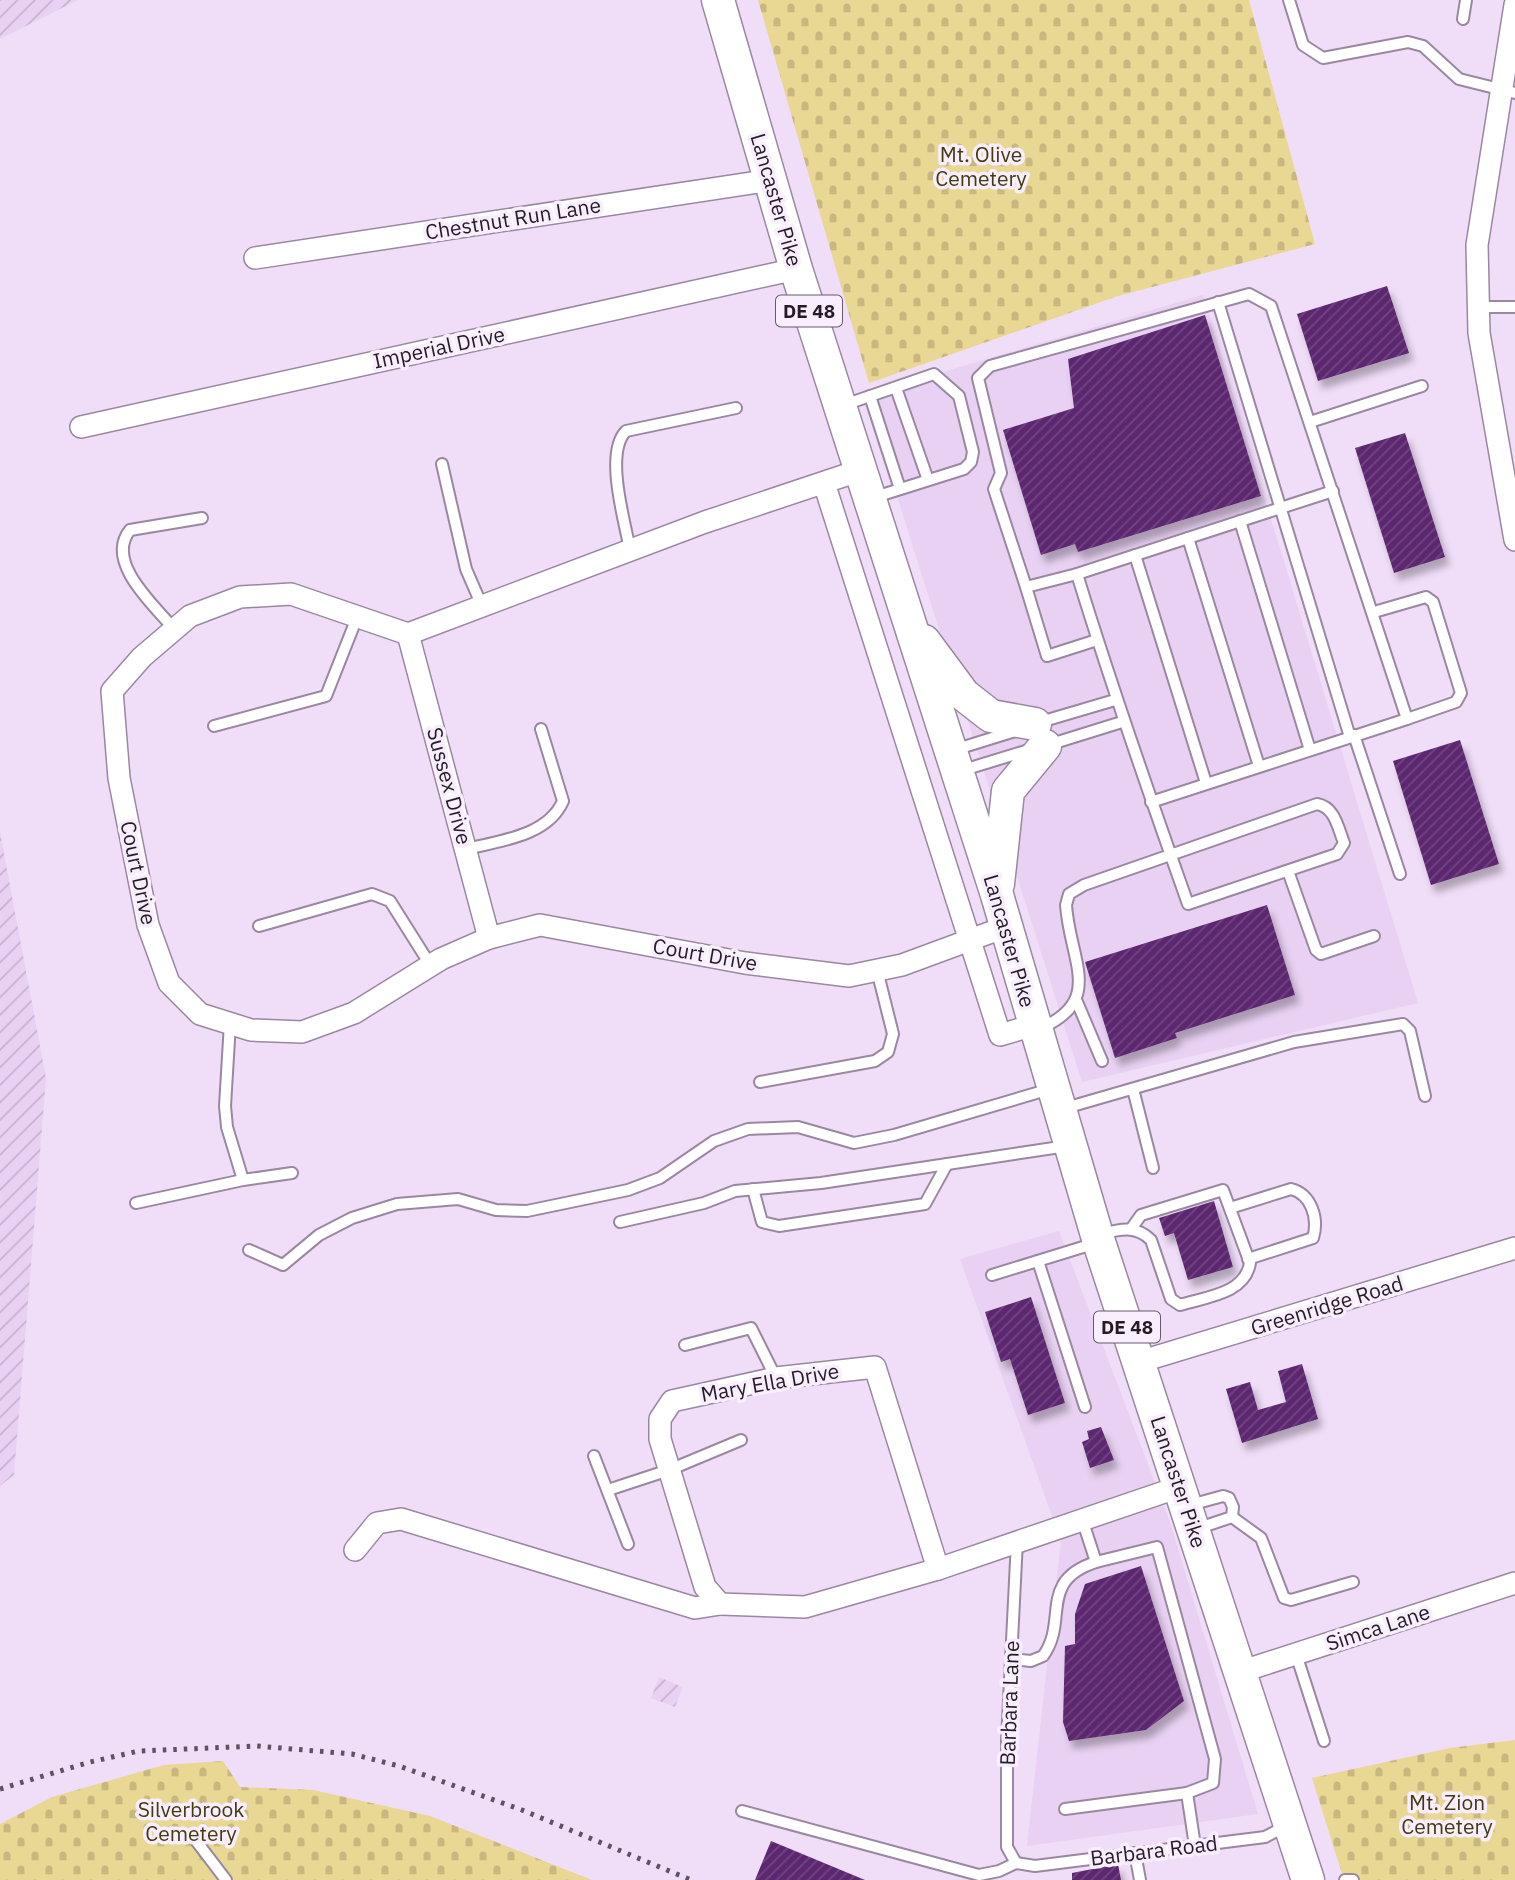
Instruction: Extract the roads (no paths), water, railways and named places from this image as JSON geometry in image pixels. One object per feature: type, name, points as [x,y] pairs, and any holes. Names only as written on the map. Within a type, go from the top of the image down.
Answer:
[{"type":"main road","name":"Lancaster Pike","points":[[718,0],[796,270],[997,895],[1098,1239],[1308,1880]]},
{"type":"main road","points":[[909,620],[964,695],[992,716],[1040,735],[1008,791],[997,895]]},
{"type":"street","points":[[1515,5],[1508,92],[1477,244],[1479,333],[1515,540]]},
{"type":"street","name":"Chestnut Run Lane","points":[[255,258],[771,180]]},
{"type":"street","name":"Imperial Drive","points":[[81,427],[796,270]]},
{"type":"street","points":[[824,483],[1000,1035],[1035,1028]]},
{"type":"street","points":[[408,634],[629,550],[824,483],[865,484]]},
{"type":"street","name":"Court Drive","points":[[408,634],[291,594],[240,597],[190,616],[142,657],[112,691],[119,778],[148,925],[169,983],[200,1014],[251,1030],[302,1032],[354,1013],[430,966],[489,938],[540,925],[745,963],[849,976],[902,965],[1005,926]]},
{"type":"street","name":"Sussex Drive","points":[[408,634],[489,938]]},
{"type":"street","name":"Greenridge Road","points":[[1139,1362],[1515,1248]]},
{"type":"street","name":"Mary Ella Drive","points":[[720,1604],[705,1587],[660,1439],[660,1419],[673,1401],[776,1378],[875,1367],[938,1569]]},
{"type":"street","points":[[355,1550],[377,1523],[401,1519],[695,1608],[720,1604],[806,1607],[938,1569],[1082,1519],[1186,1508]]},
{"type":"street","name":"Simca Lane","points":[[1240,1672],[1515,1583]]},
{"type":"lane","points":[[1289,0],[1303,45],[1323,58],[1408,42],[1423,46],[1459,79],[1508,92]]},
{"type":"lane","points":[[1463,19],[1466,0]]},
{"type":"lane","points":[[1097,640],[1047,656],[994,489],[1001,474],[978,378],[989,366],[1249,293],[1271,306],[1374,612],[1407,719]]},
{"type":"lane","points":[[1218,302],[1352,736],[1399,874]]},
{"type":"lane","points":[[1479,307],[1515,307]]},
{"type":"lane","points":[[840,406],[934,374],[959,396],[973,452],[971,462],[964,469],[900,489],[865,484]]},
{"type":"lane","points":[[1310,422],[1422,386]]},
{"type":"lane","points":[[896,388],[928,480]]},
{"type":"lane","points":[[870,396],[900,489]]},
{"type":"lane","points":[[629,550],[617,476],[619,441],[622,435],[626,430],[736,408]]},
{"type":"lane","points":[[442,464],[466,569],[482,606]]},
{"type":"lane","points":[[1026,587],[1077,574],[1333,491]]},
{"type":"lane","points":[[174,629],[125,566],[122,545],[130,530],[202,518]]},
{"type":"lane","points":[[1240,521],[1310,750]]},
{"type":"lane","points":[[1188,538],[1259,766]]},
{"type":"lane","points":[[1135,555],[1206,783]]},
{"type":"lane","points":[[1077,574],[1122,722],[1152,802],[1171,855],[1188,904],[1337,854],[1343,849],[1344,843],[1326,806],[1317,804],[1171,855],[1084,885],[1069,894],[1066,905],[1080,987],[1077,1002],[1102,1061]]},
{"type":"lane","points":[[1152,802],[1456,702],[1461,693],[1433,602],[1426,597],[1374,612]]},
{"type":"lane","points":[[214,726],[326,696],[358,615]]},
{"type":"lane","points":[[954,762],[1040,735],[1115,700]]},
{"type":"lane","points":[[954,762],[1040,735],[1122,722]]},
{"type":"lane","points":[[466,849],[522,835],[557,815],[563,801],[541,729]]},
{"type":"lane","points":[[1288,871],[1316,950],[1321,954],[1374,936]]},
{"type":"lane","points":[[259,926],[372,894],[390,901],[430,966]]},
{"type":"lane","points":[[760,1082],[875,1061],[888,1052],[893,1034],[877,970]]},
{"type":"lane","points":[[1035,1028],[1056,1022],[1077,1002]]},
{"type":"lane","points":[[230,1023],[225,1106],[227,1127],[243,1180]]},
{"type":"lane","points":[[249,1250],[283,1265],[319,1235],[352,1218],[397,1203],[458,1199],[496,1210],[527,1211],[628,1190],[660,1178],[714,1142],[748,1129],[798,1128],[854,1143],[1056,1099],[1133,1089],[1294,1042],[1403,1024],[1410,1031],[1425,1096]]},
{"type":"lane","points":[[1133,1089],[1153,1168]]},
{"type":"lane","points":[[620,1222],[704,1203],[736,1191],[1070,1145]]},
{"type":"lane","points":[[753,1189],[762,1222],[779,1226],[925,1204],[947,1164]]},
{"type":"lane","points":[[136,1203],[292,1172]]},
{"type":"lane","points":[[1230,1208],[1291,1189],[1301,1192],[1309,1201],[1314,1216],[1313,1238],[1248,1259]]},
{"type":"lane","points":[[992,1275],[1131,1229],[1144,1233],[1151,1240],[1171,1299],[1180,1305],[1240,1284],[1248,1274],[1248,1259],[1223,1190],[1141,1215],[1131,1229]]},
{"type":"lane","points":[[1038,1261],[1085,1407]]},
{"type":"lane","points":[[685,1345],[751,1328],[776,1378]]},
{"type":"lane","points":[[608,1490],[669,1470],[741,1440]]},
{"type":"lane","points":[[594,1456],[628,1544]]},
{"type":"lane","points":[[1186,1508],[1223,1496],[1232,1501],[1232,1517]]},
{"type":"lane","points":[[1186,1508],[1232,1517],[1261,1538],[1283,1598],[1291,1600],[1353,1582]]},
{"type":"lane","points":[[1082,1519],[1096,1562]]},
{"type":"lane","name":"Barbara Lane","points":[[1016,1863],[1007,1847],[1017,1541]]},
{"type":"lane","points":[[1012,1659],[1031,1661],[1043,1656],[1067,1577],[1079,1568],[1096,1562],[1157,1547],[1215,1759],[1213,1783],[1187,1793],[1065,1809]]},
{"type":"lane","points":[[1296,1654],[1324,1741]]},
{"type":"lane","points":[[1187,1793],[1195,1846]]},
{"type":"lane","points":[[742,1811],[979,1875],[990,1877],[1016,1863]]},
{"type":"lane","name":"Barbara Road","points":[[1016,1863],[1035,1866],[1265,1837],[1290,1824]]},
{"type":"lane","points":[[197,1842],[226,1880]]},
{"type":"lane","points":[[1135,1853],[1140,1880]]},
{"type":"lane","points":[[1345,1880],[1353,1880]]},
{"type":"railway","points":[[0,1789],[90,1762],[139,1751],[257,1746],[352,1754],[399,1766],[522,1810],[691,1880]]},
{"type":"park label","name":"Mt. Olive Cemetery","points":[[981,167]]},
{"type":"park label","name":"Mt. Zion Cemetery","points":[[1447,1815]]},
{"type":"park label","name":"Silverbrook Cemetery","points":[[191,1822]]}]
